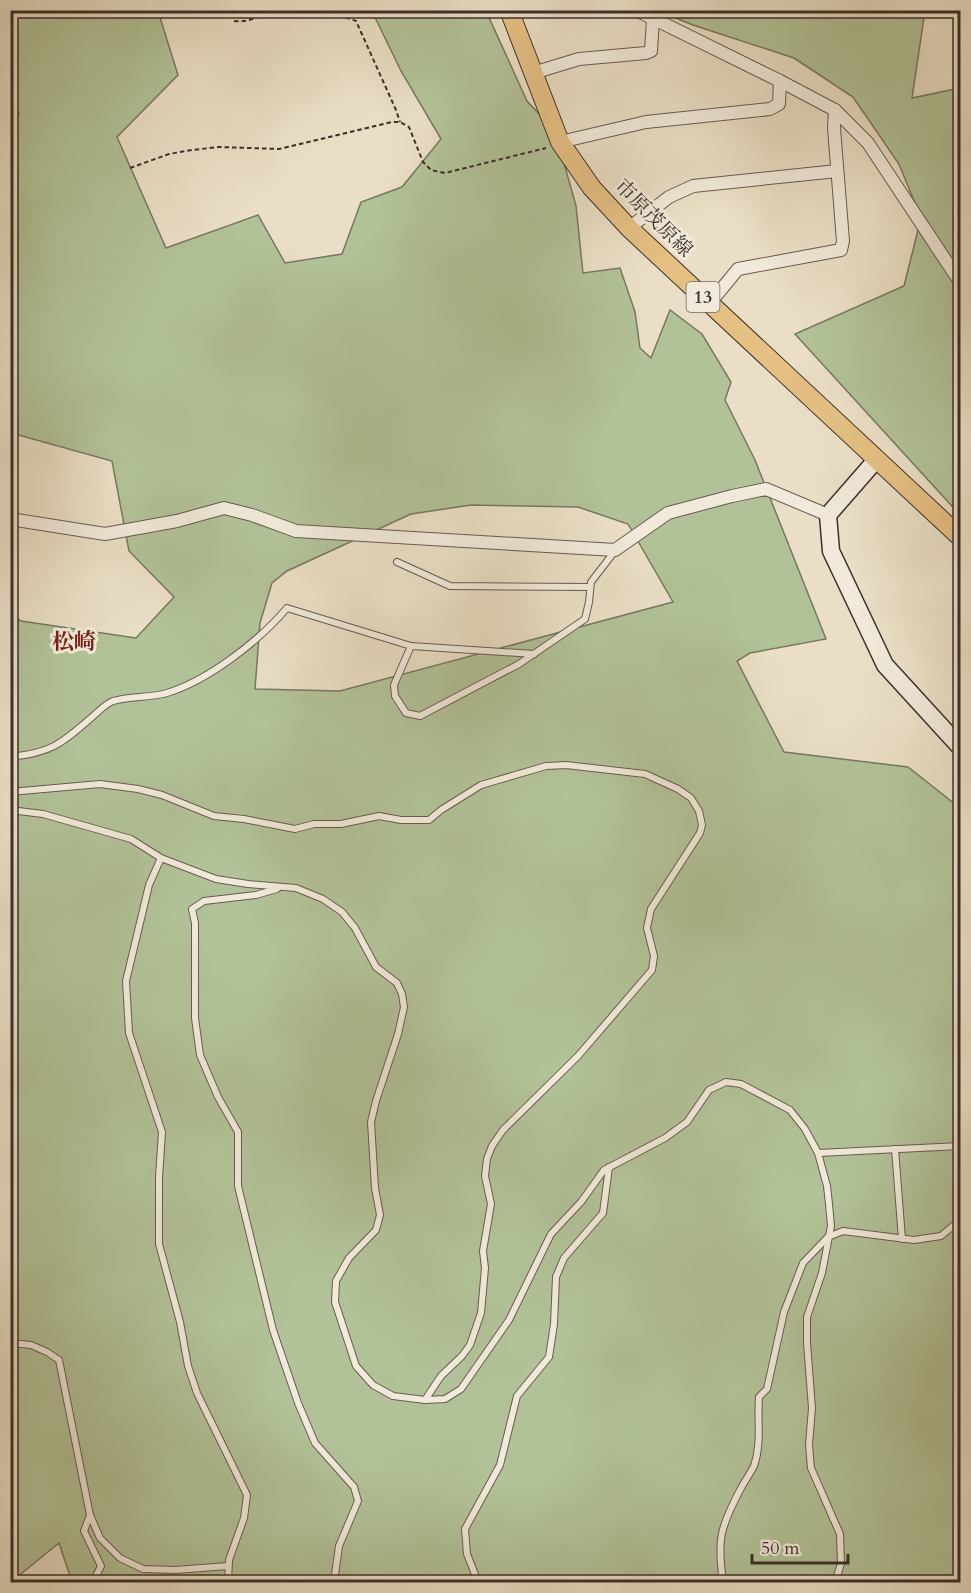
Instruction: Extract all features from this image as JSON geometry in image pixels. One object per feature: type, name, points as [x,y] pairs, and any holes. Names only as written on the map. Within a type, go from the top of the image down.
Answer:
[{"type":"main road","name":"市原茂原線","points":[[509,10],[560,142],[592,188],[629,228],[960,537]]},
{"type":"street","points":[[636,10],[835,110],[868,143],[960,282]]},
{"type":"street","points":[[533,74],[579,59],[651,51],[653,19]]},
{"type":"street","points":[[560,142],[646,122],[771,109],[779,104],[780,81]]},
{"type":"street","points":[[710,303],[738,269],[841,249],[843,241],[834,128],[835,110]]},
{"type":"street","points":[[629,228],[669,197],[693,186],[837,171]]},
{"type":"street","points":[[876,460],[828,515],[831,551],[885,665],[960,747]]},
{"type":"street","points":[[10,519],[105,534],[177,521],[224,508],[252,515],[296,531],[615,550],[668,513],[766,489],[828,515]]},
{"type":"lane","points":[[411,646],[394,685],[395,696],[406,713],[420,716],[519,664],[585,618],[590,602],[591,582],[615,550]]},
{"type":"lane","points":[[397,562],[450,586],[590,587]]},
{"type":"lane","points":[[10,757],[34,755],[58,746],[111,701],[166,693],[196,681],[243,648],[275,622],[287,608],[411,646],[535,654]]},
{"type":"lane","points":[[10,792],[100,784],[162,795],[214,816],[295,829],[314,824],[341,824],[379,816],[401,820],[429,820],[481,785],[546,766],[566,765],[645,774],[678,789],[691,798],[699,811],[702,825],[700,833],[651,909],[646,928],[654,956],[652,970],[578,1056],[503,1130],[492,1146],[487,1159],[485,1176],[491,1204],[483,1251],[485,1268],[481,1313],[470,1345],[441,1376],[424,1400]]},
{"type":"lane","points":[[10,810],[43,814],[131,838],[161,858],[216,879],[296,888],[323,899],[342,912],[355,928],[376,967],[398,983],[404,1006],[398,1034],[371,1122],[375,1188],[380,1215],[376,1230],[349,1258],[336,1281],[335,1302],[356,1366],[372,1385],[393,1396],[446,1400],[461,1389],[509,1320],[550,1234],[581,1202],[604,1170],[665,1138],[687,1122],[709,1090],[726,1082],[741,1084],[790,1110],[805,1129],[818,1153],[827,1186],[831,1226],[822,1273],[807,1317],[807,1343],[812,1408],[809,1445],[811,1468],[840,1534],[841,1564],[836,1582]]},
{"type":"lane","points":[[161,858],[149,885],[126,981],[129,1033],[162,1132],[159,1244],[180,1322],[188,1366],[197,1393],[247,1495],[244,1518],[229,1560],[228,1582]]},
{"type":"lane","points":[[283,887],[256,895],[204,901],[192,909],[195,923],[195,1018],[200,1055],[218,1097],[238,1132],[238,1186],[273,1330],[298,1403],[315,1443],[354,1487],[358,1501],[339,1546],[334,1582]]},
{"type":"lane","points":[[818,1153],[960,1148]]},
{"type":"lane","points":[[895,1149],[902,1239]]},
{"type":"lane","points":[[478,1582],[467,1554],[465,1529],[500,1464],[517,1396],[549,1356],[554,1324],[556,1277],[564,1258],[603,1213],[609,1167]]},
{"type":"lane","points":[[723,1582],[719,1550],[720,1536],[726,1519],[754,1465],[760,1428],[759,1397],[767,1389],[784,1312],[803,1263],[828,1237],[843,1232],[914,1240],[941,1236],[960,1220]]},
{"type":"lane","points":[[10,1343],[31,1345],[59,1360],[90,1515],[100,1539],[120,1558],[143,1569],[175,1570],[228,1566]]},
{"type":"lane","points":[[90,1515],[84,1531],[101,1566],[93,1582]]},
{"type":"path","points":[[234,21],[247,22],[259,16],[273,14],[345,16],[356,21],[400,122]]},
{"type":"path","points":[[130,168],[169,154],[192,150],[219,147],[279,149],[392,122],[400,122],[409,127],[423,162],[430,170],[445,173],[553,146],[560,142]]},
{"type":"green space","points":[[11,11],[158,11],[178,75],[117,137],[166,248],[258,215],[285,263],[342,254],[361,202],[402,187],[441,139],[401,71],[372,11],[486,11],[527,101],[555,131],[576,206],[583,273],[620,268],[635,312],[640,348],[651,358],[670,310],[702,334],[731,382],[725,400],[755,460],[826,639],[750,653],[737,661],[784,752],[908,767],[960,808],[960,1582],[72,1582],[59,1543],[11,1582],[10,614],[21,621],[136,638],[174,597],[129,551],[112,461],[11,433],[10,131],[19,113],[11,112]],"holes":[[[471,505],[578,507],[628,524],[673,602],[340,691],[255,689],[260,623],[272,583],[287,571],[411,514]]]},
{"type":"green space","points":[[658,11],[925,11],[912,98],[960,88],[960,515],[795,334],[904,286],[921,218],[899,164],[853,97],[794,58]]},
{"type":"district","name":"松崎","points":[[74,642]]}]
